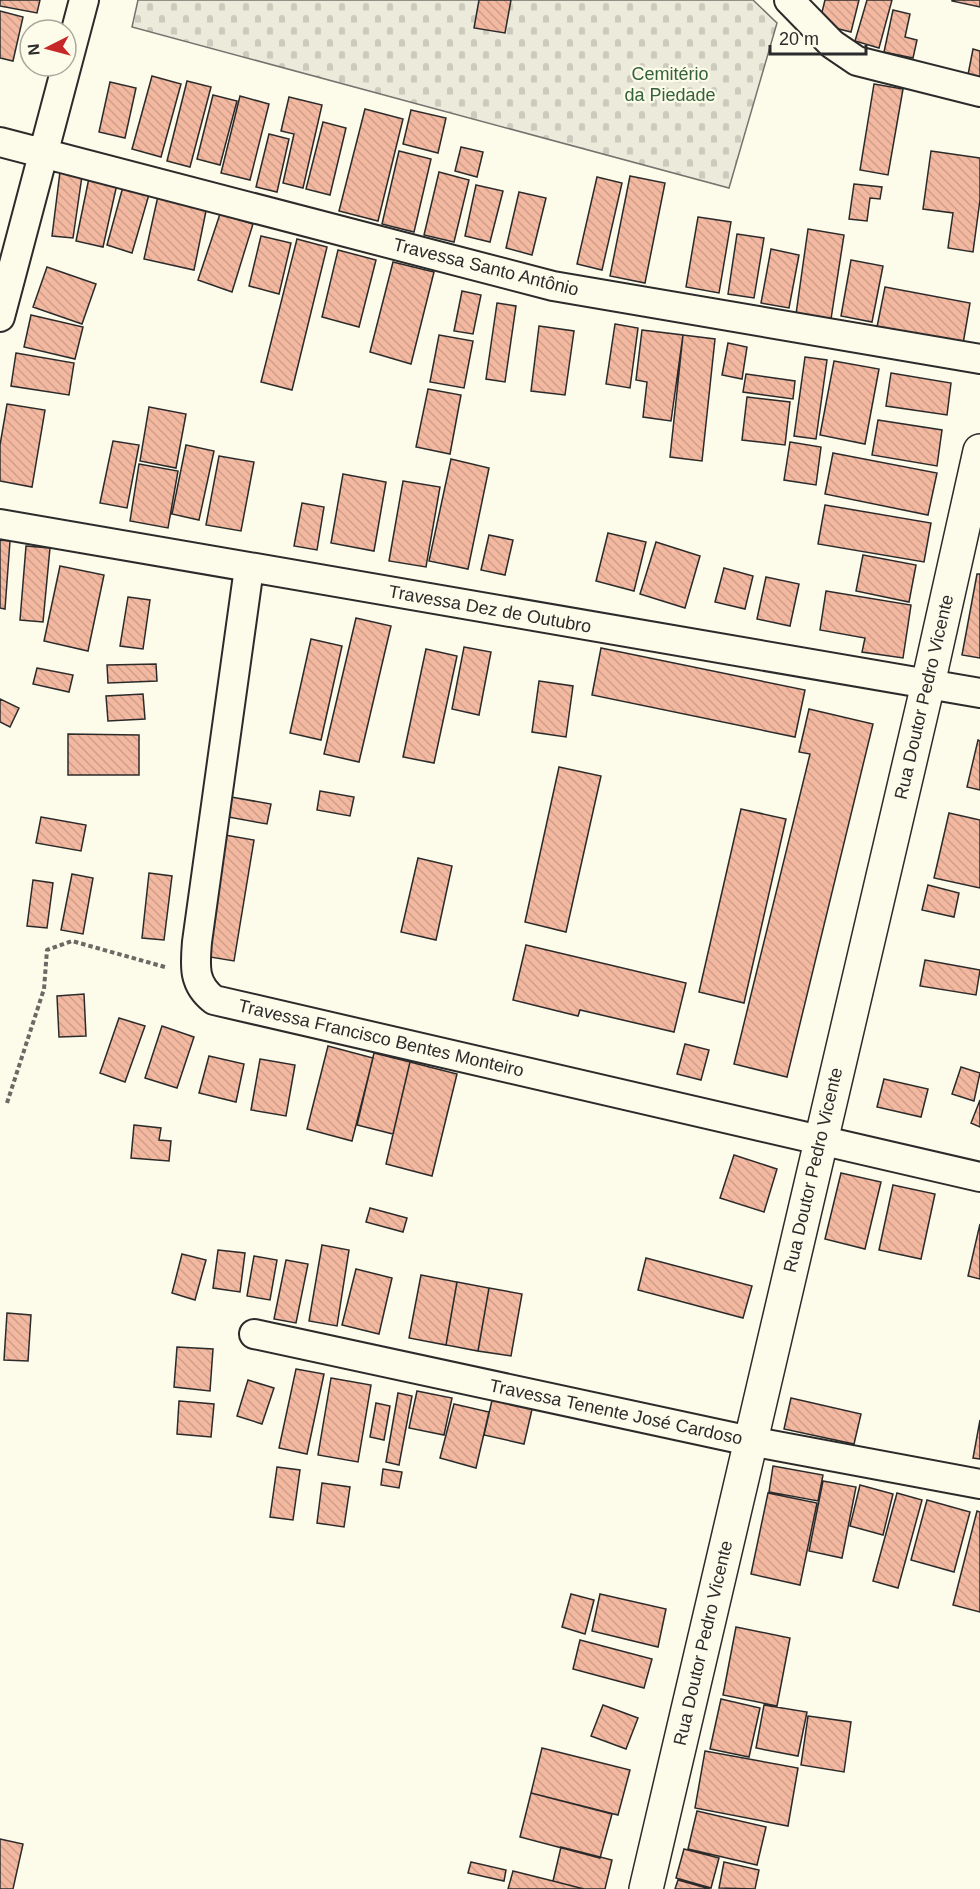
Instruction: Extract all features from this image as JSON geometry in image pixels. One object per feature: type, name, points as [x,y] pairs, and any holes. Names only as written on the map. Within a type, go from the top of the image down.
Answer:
[{"type":"street","points":[[0,317],[84,0]]},
{"type":"street","points":[[789,0],[832,44],[857,61],[980,92]]},
{"type":"street","name":"Travessa Santo Antônio","points":[[0,142],[553,286],[980,358]]},
{"type":"street","name":"Rua Doutor Pedro Vicente","points":[[646,1889],[928,684],[980,451]]},
{"type":"street","name":"Travessa Dez de Outubro","points":[[0,524],[980,693]]},
{"type":"street","points":[[195,974],[249,568]]},
{"type":"street","name":"Travessa Francisco Bentes Monteiro","points":[[195,974],[203,992],[214,1000],[980,1177]]},
{"type":"street","name":"Travessa Tenente José Cardoso","points":[[254,1334],[750,1441],[980,1484]]},
{"type":"path","points":[[7,1103],[44,989],[47,951],[72,941],[137,962],[195,974]]},
{"type":"green space","name":"Cemitério da Piedade","points":[[138,0],[753,0],[777,23],[729,188],[132,27]]},
{"type":"building","points":[[0,0],[40,0],[37,13],[0,6]]},
{"type":"building","points":[[479,0],[511,0],[505,33],[474,28]]},
{"type":"building","points":[[825,0],[859,0],[851,32],[819,24]]},
{"type":"building","points":[[867,0],[892,0],[879,48],[855,41]]},
{"type":"building","points":[[980,0],[980,7],[952,1]]},
{"type":"building","points":[[893,10],[910,14],[905,37],[917,40],[913,58],[884,52]]},
{"type":"building","points":[[0,11],[23,17],[18,18],[18,39],[13,61],[0,58]]},
{"type":"building","points":[[973,49],[980,51],[980,82],[967,80]]},
{"type":"building","points":[[152,76],[181,84],[161,157],[132,149]]},
{"type":"building","points":[[187,81],[211,87],[190,167],[167,161]]},
{"type":"building","points":[[110,82],[136,88],[125,138],[99,132]]},
{"type":"building","points":[[874,84],[903,89],[888,175],[860,170]]},
{"type":"building","points":[[213,95],[237,101],[220,165],[197,159]]},
{"type":"building","points":[[240,96],[269,104],[250,180],[221,173]]},
{"type":"building","points":[[289,97],[322,105],[303,188],[283,183],[294,134],[281,131]]},
{"type":"building","points":[[365,109],[403,119],[378,221],[339,211]]},
{"type":"building","points":[[411,110],[446,118],[438,153],[403,144]]},
{"type":"building","points":[[323,122],[346,128],[330,195],[306,189]]},
{"type":"building","points":[[269,134],[289,139],[277,192],[256,187]]},
{"type":"building","points":[[461,147],[483,152],[477,177],[455,171]]},
{"type":"building","points":[[399,151],[431,159],[414,232],[382,224]]},
{"type":"building","points":[[931,151],[980,158],[980,200],[973,252],[948,248],[953,213],[923,209]]},
{"type":"building","points":[[60,172],[82,176],[73,238],[52,236]]},
{"type":"building","points":[[439,172],[469,180],[454,242],[424,235]]},
{"type":"building","points":[[630,176],[665,183],[645,283],[610,276]]},
{"type":"building","points":[[597,177],[622,183],[602,270],[577,264]]},
{"type":"building","points":[[89,178],[117,184],[103,247],[76,241]]},
{"type":"building","points":[[124,183],[150,191],[132,253],[107,245]]},
{"type":"building","points":[[854,184],[882,187],[880,199],[870,198],[867,221],[849,219]]},
{"type":"building","points":[[476,185],[503,191],[490,242],[465,236]]},
{"type":"building","points":[[519,192],[546,198],[532,255],[506,248]]},
{"type":"building","points":[[158,196],[207,206],[194,270],[144,259]]},
{"type":"building","points":[[220,214],[253,224],[232,292],[198,280]]},
{"type":"building","points":[[698,217],[731,222],[719,293],[686,287]]},
{"type":"building","points":[[808,229],[844,235],[831,319],[796,314]]},
{"type":"building","points":[[737,234],[764,238],[754,298],[728,294]]},
{"type":"building","points":[[261,236],[291,243],[279,294],[249,286]]},
{"type":"building","points":[[297,239],[327,247],[292,390],[261,382]]},
{"type":"building","points":[[771,249],[799,255],[789,308],[761,303]]},
{"type":"building","points":[[338,250],[376,260],[359,327],[322,317]]},
{"type":"building","points":[[851,260],[883,266],[872,322],[841,316]]},
{"type":"building","points":[[393,262],[434,272],[411,364],[370,352]]},
{"type":"building","points":[[47,267],[96,284],[82,324],[33,307]]},
{"type":"building","points":[[885,287],[970,303],[963,344],[877,327]]},
{"type":"building","points":[[462,291],[481,295],[473,334],[454,331]]},
{"type":"building","points":[[497,303],[516,306],[505,382],[486,379]]},
{"type":"building","points":[[31,315],[83,327],[75,359],[24,347]]},
{"type":"building","points":[[615,324],[638,328],[630,388],[606,384]]},
{"type":"building","points":[[539,326],[574,331],[565,395],[531,391]]},
{"type":"building","points":[[642,330],[683,335],[671,421],[643,417],[647,382],[636,380]]},
{"type":"building","points":[[439,335],[473,341],[464,388],[430,382]]},
{"type":"building","points":[[683,335],[715,339],[702,461],[670,457]]},
{"type":"building","points":[[728,343],[747,347],[742,379],[722,375]]},
{"type":"building","points":[[16,353],[74,363],[69,395],[11,386]]},
{"type":"building","points":[[805,357],[827,360],[816,439],[794,436]]},
{"type":"building","points":[[834,361],[879,369],[865,444],[820,435]]},
{"type":"building","points":[[891,373],[951,383],[947,415],[886,406]]},
{"type":"building","points":[[746,374],[795,381],[793,399],[743,392]]},
{"type":"building","points":[[428,389],[461,395],[450,454],[416,447]]},
{"type":"building","points":[[747,397],[790,402],[785,445],[742,440]]},
{"type":"building","points":[[7,404],[45,410],[32,487],[0,481],[0,445]]},
{"type":"building","points":[[149,407],[186,414],[176,468],[140,461]]},
{"type":"building","points":[[878,420],[942,430],[937,466],[872,455]]},
{"type":"building","points":[[113,441],[139,445],[127,508],[100,503]]},
{"type":"building","points":[[790,442],[821,447],[816,485],[784,480]]},
{"type":"building","points":[[186,445],[214,451],[199,520],[172,514]]},
{"type":"building","points":[[833,453],[937,473],[928,515],[825,494]]},
{"type":"building","points":[[219,456],[254,462],[241,531],[206,525]]},
{"type":"building","points":[[451,459],[489,468],[468,569],[429,561]]},
{"type":"building","points":[[139,464],[178,471],[168,528],[130,521]]},
{"type":"building","points":[[343,474],[386,482],[374,551],[331,543]]},
{"type":"building","points":[[403,481],[440,487],[426,567],[389,561]]},
{"type":"building","points":[[302,503],[324,507],[317,550],[294,546]]},
{"type":"building","points":[[825,505],[931,523],[924,562],[818,544]]},
{"type":"building","points":[[608,533],[646,542],[634,591],[596,581]]},
{"type":"building","points":[[489,535],[513,540],[505,575],[481,570]]},
{"type":"building","points":[[0,540],[10,541],[5,609],[0,608]]},
{"type":"building","points":[[656,542],[700,556],[685,608],[640,594]]},
{"type":"building","points":[[26,546],[50,548],[43,622],[20,620]]},
{"type":"building","points":[[863,555],[916,565],[909,602],[856,591]]},
{"type":"building","points":[[60,566],[104,575],[88,651],[44,641]]},
{"type":"building","points":[[724,568],[753,576],[745,609],[715,602]]},
{"type":"building","points":[[977,574],[980,574],[980,658],[962,655]]},
{"type":"building","points":[[766,577],[799,584],[790,626],[757,619]]},
{"type":"building","points":[[826,591],[911,605],[903,658],[862,652],[865,638],[820,630]]},
{"type":"building","points":[[128,597],[150,600],[143,649],[120,646]]},
{"type":"building","points":[[356,618],[391,626],[359,762],[324,754]]},
{"type":"building","points":[[311,639],[342,646],[321,740],[290,733]]},
{"type":"building","points":[[464,647],[491,652],[479,715],[452,709]]},
{"type":"building","points":[[601,648],[805,690],[795,737],[592,695]]},
{"type":"building","points":[[426,649],[457,656],[434,763],[403,757]]},
{"type":"building","points":[[156,664],[157,681],[108,683],[107,665]]},
{"type":"building","points":[[37,668],[73,675],[69,692],[33,684]]},
{"type":"building","points":[[539,681],[573,686],[566,737],[532,732]]},
{"type":"building","points":[[143,694],[145,719],[108,721],[106,696]]},
{"type":"building","points":[[0,699],[19,708],[10,727],[0,722]]},
{"type":"building","points":[[809,709],[873,724],[787,1077],[734,1064],[810,754],[799,752]]},
{"type":"building","points":[[68,734],[139,735],[139,775],[68,775]]},
{"type":"building","points":[[978,740],[980,741],[980,790],[967,787]]},
{"type":"building","points":[[559,767],[601,776],[566,932],[525,922]]},
{"type":"building","points":[[320,791],[354,797],[350,816],[317,810]]},
{"type":"building","points":[[231,797],[271,804],[267,824],[228,817]]},
{"type":"building","points":[[741,809],[786,819],[744,1003],[699,992]]},
{"type":"building","points":[[949,813],[980,820],[980,888],[934,878]]},
{"type":"building","points":[[41,817],[86,825],[81,851],[36,843]]},
{"type":"building","points":[[225,835],[254,840],[234,961],[204,956]]},
{"type":"building","points":[[418,858],[452,866],[436,940],[401,932]]},
{"type":"building","points":[[149,873],[172,876],[164,940],[142,938]]},
{"type":"building","points":[[72,874],[93,878],[83,934],[61,930]]},
{"type":"building","points":[[33,880],[53,883],[47,928],[27,926]]},
{"type":"building","points":[[928,885],[959,893],[954,917],[922,910]]},
{"type":"building","points":[[526,945],[686,983],[674,1032],[580,1010],[578,1016],[513,1000]]},
{"type":"building","points":[[925,960],[980,970],[976,995],[920,986]]},
{"type":"building","points":[[84,994],[86,1036],[59,1037],[57,996]]},
{"type":"building","points":[[119,1018],[145,1026],[125,1082],[100,1073]]},
{"type":"building","points":[[162,1026],[194,1037],[177,1088],[145,1078]]},
{"type":"building","points":[[685,1044],[709,1050],[701,1080],[677,1074]]},
{"type":"building","points":[[328,1046],[373,1058],[352,1141],[307,1129]]},
{"type":"building","points":[[374,1053],[410,1062],[393,1134],[357,1125]]},
{"type":"building","points":[[209,1056],[244,1064],[236,1102],[199,1093]]},
{"type":"building","points":[[260,1059],[295,1065],[286,1116],[251,1110]]},
{"type":"building","points":[[410,1062],[457,1074],[432,1176],[386,1164]]},
{"type":"building","points":[[961,1067],[980,1073],[974,1101],[952,1094]]},
{"type":"building","points":[[884,1079],[928,1089],[921,1117],[877,1107]]},
{"type":"building","points":[[980,1100],[980,1127],[971,1123]]},
{"type":"building","points":[[134,1125],[161,1128],[159,1140],[171,1141],[169,1161],[131,1158]]},
{"type":"building","points":[[734,1155],[777,1169],[764,1212],[720,1198]]},
{"type":"building","points":[[841,1173],[881,1182],[865,1249],[825,1239]]},
{"type":"building","points":[[893,1185],[935,1194],[921,1259],[879,1250]]},
{"type":"building","points":[[370,1208],[407,1218],[403,1232],[366,1222]]},
{"type":"building","points":[[980,1224],[980,1279],[968,1276]]},
{"type":"building","points":[[322,1245],[349,1250],[337,1326],[309,1321]]},
{"type":"building","points":[[218,1250],[245,1253],[240,1292],[213,1288]]},
{"type":"building","points":[[182,1254],[206,1260],[195,1300],[172,1293]]},
{"type":"building","points":[[254,1256],[277,1260],[270,1300],[247,1296]]},
{"type":"building","points":[[646,1258],[752,1286],[743,1318],[638,1290]]},
{"type":"building","points":[[286,1260],[308,1264],[296,1323],[274,1319]]},
{"type":"building","points":[[356,1269],[392,1278],[379,1334],[342,1325]]},
{"type":"building","points":[[421,1275],[457,1282],[446,1345],[409,1338]]},
{"type":"building","points":[[457,1282],[489,1288],[478,1351],[446,1345]]},
{"type":"building","points":[[489,1288],[522,1294],[511,1356],[478,1351]]},
{"type":"building","points":[[7,1313],[31,1315],[28,1361],[4,1360]]},
{"type":"building","points":[[177,1347],[213,1349],[210,1391],[174,1387]]},
{"type":"building","points":[[296,1369],[324,1374],[307,1454],[279,1448]]},
{"type":"building","points":[[331,1378],[371,1385],[358,1462],[318,1455]]},
{"type":"building","points":[[248,1380],[274,1388],[262,1424],[237,1416]]},
{"type":"building","points":[[417,1391],[452,1398],[444,1435],[409,1428]]},
{"type":"building","points":[[398,1393],[412,1396],[399,1465],[386,1462]]},
{"type":"building","points":[[493,1396],[533,1405],[524,1444],[484,1435]]},
{"type":"building","points":[[791,1398],[861,1414],[854,1444],[784,1429]]},
{"type":"building","points":[[179,1401],[214,1404],[211,1437],[177,1434]]},
{"type":"building","points":[[376,1403],[390,1406],[384,1440],[370,1437]]},
{"type":"building","points":[[454,1404],[489,1412],[476,1468],[440,1458]]},
{"type":"building","points":[[980,1420],[980,1459],[973,1458]]},
{"type":"building","points":[[773,1466],[823,1475],[818,1501],[769,1492]]},
{"type":"building","points":[[277,1467],[300,1470],[293,1520],[270,1517]]},
{"type":"building","points":[[383,1469],[402,1472],[399,1488],[381,1485]]},
{"type":"building","points":[[823,1481],[856,1487],[842,1558],[809,1551]]},
{"type":"building","points":[[322,1483],[350,1487],[344,1527],[317,1523]]},
{"type":"building","points":[[860,1485],[893,1494],[883,1535],[850,1526]]},
{"type":"building","points":[[768,1493],[817,1503],[800,1585],[751,1574]]},
{"type":"building","points":[[897,1493],[922,1500],[898,1588],[873,1581]]},
{"type":"building","points":[[927,1500],[970,1512],[954,1572],[911,1560]]},
{"type":"building","points":[[977,1511],[980,1512],[980,1612],[953,1605]]},
{"type":"building","points":[[571,1594],[594,1600],[585,1634],[562,1627]]},
{"type":"building","points":[[600,1594],[666,1609],[658,1647],[592,1631]]},
{"type":"building","points":[[736,1627],[790,1638],[777,1706],[723,1695]]},
{"type":"building","points":[[580,1640],[652,1659],[644,1688],[573,1669]]},
{"type":"building","points":[[721,1699],[760,1708],[749,1757],[710,1749]]},
{"type":"building","points":[[603,1705],[638,1718],[626,1749],[591,1736]]},
{"type":"building","points":[[764,1705],[807,1712],[798,1756],[756,1748]]},
{"type":"building","points":[[808,1716],[851,1722],[844,1772],[801,1765]]},
{"type":"building","points":[[542,1748],[630,1770],[618,1815],[531,1793]]},
{"type":"building","points":[[705,1751],[798,1768],[788,1826],[695,1808]]},
{"type":"building","points":[[531,1793],[612,1814],[600,1858],[520,1837]]},
{"type":"building","points":[[697,1811],[766,1827],[757,1865],[688,1849]]},
{"type":"building","points":[[0,1839],[23,1844],[13,1889],[0,1889]]},
{"type":"building","points":[[561,1847],[612,1860],[605,1889],[584,1889],[553,1881]]},
{"type":"building","points":[[684,1849],[719,1858],[711,1888],[676,1878]]},
{"type":"building","points":[[471,1862],[506,1870],[504,1881],[468,1873]]},
{"type":"building","points":[[724,1862],[759,1870],[755,1889],[719,1888]]},
{"type":"building","points":[[513,1871],[553,1881],[584,1889],[508,1889]]},
{"type":"building","points":[[678,1880],[710,1889],[675,1889]]}]
